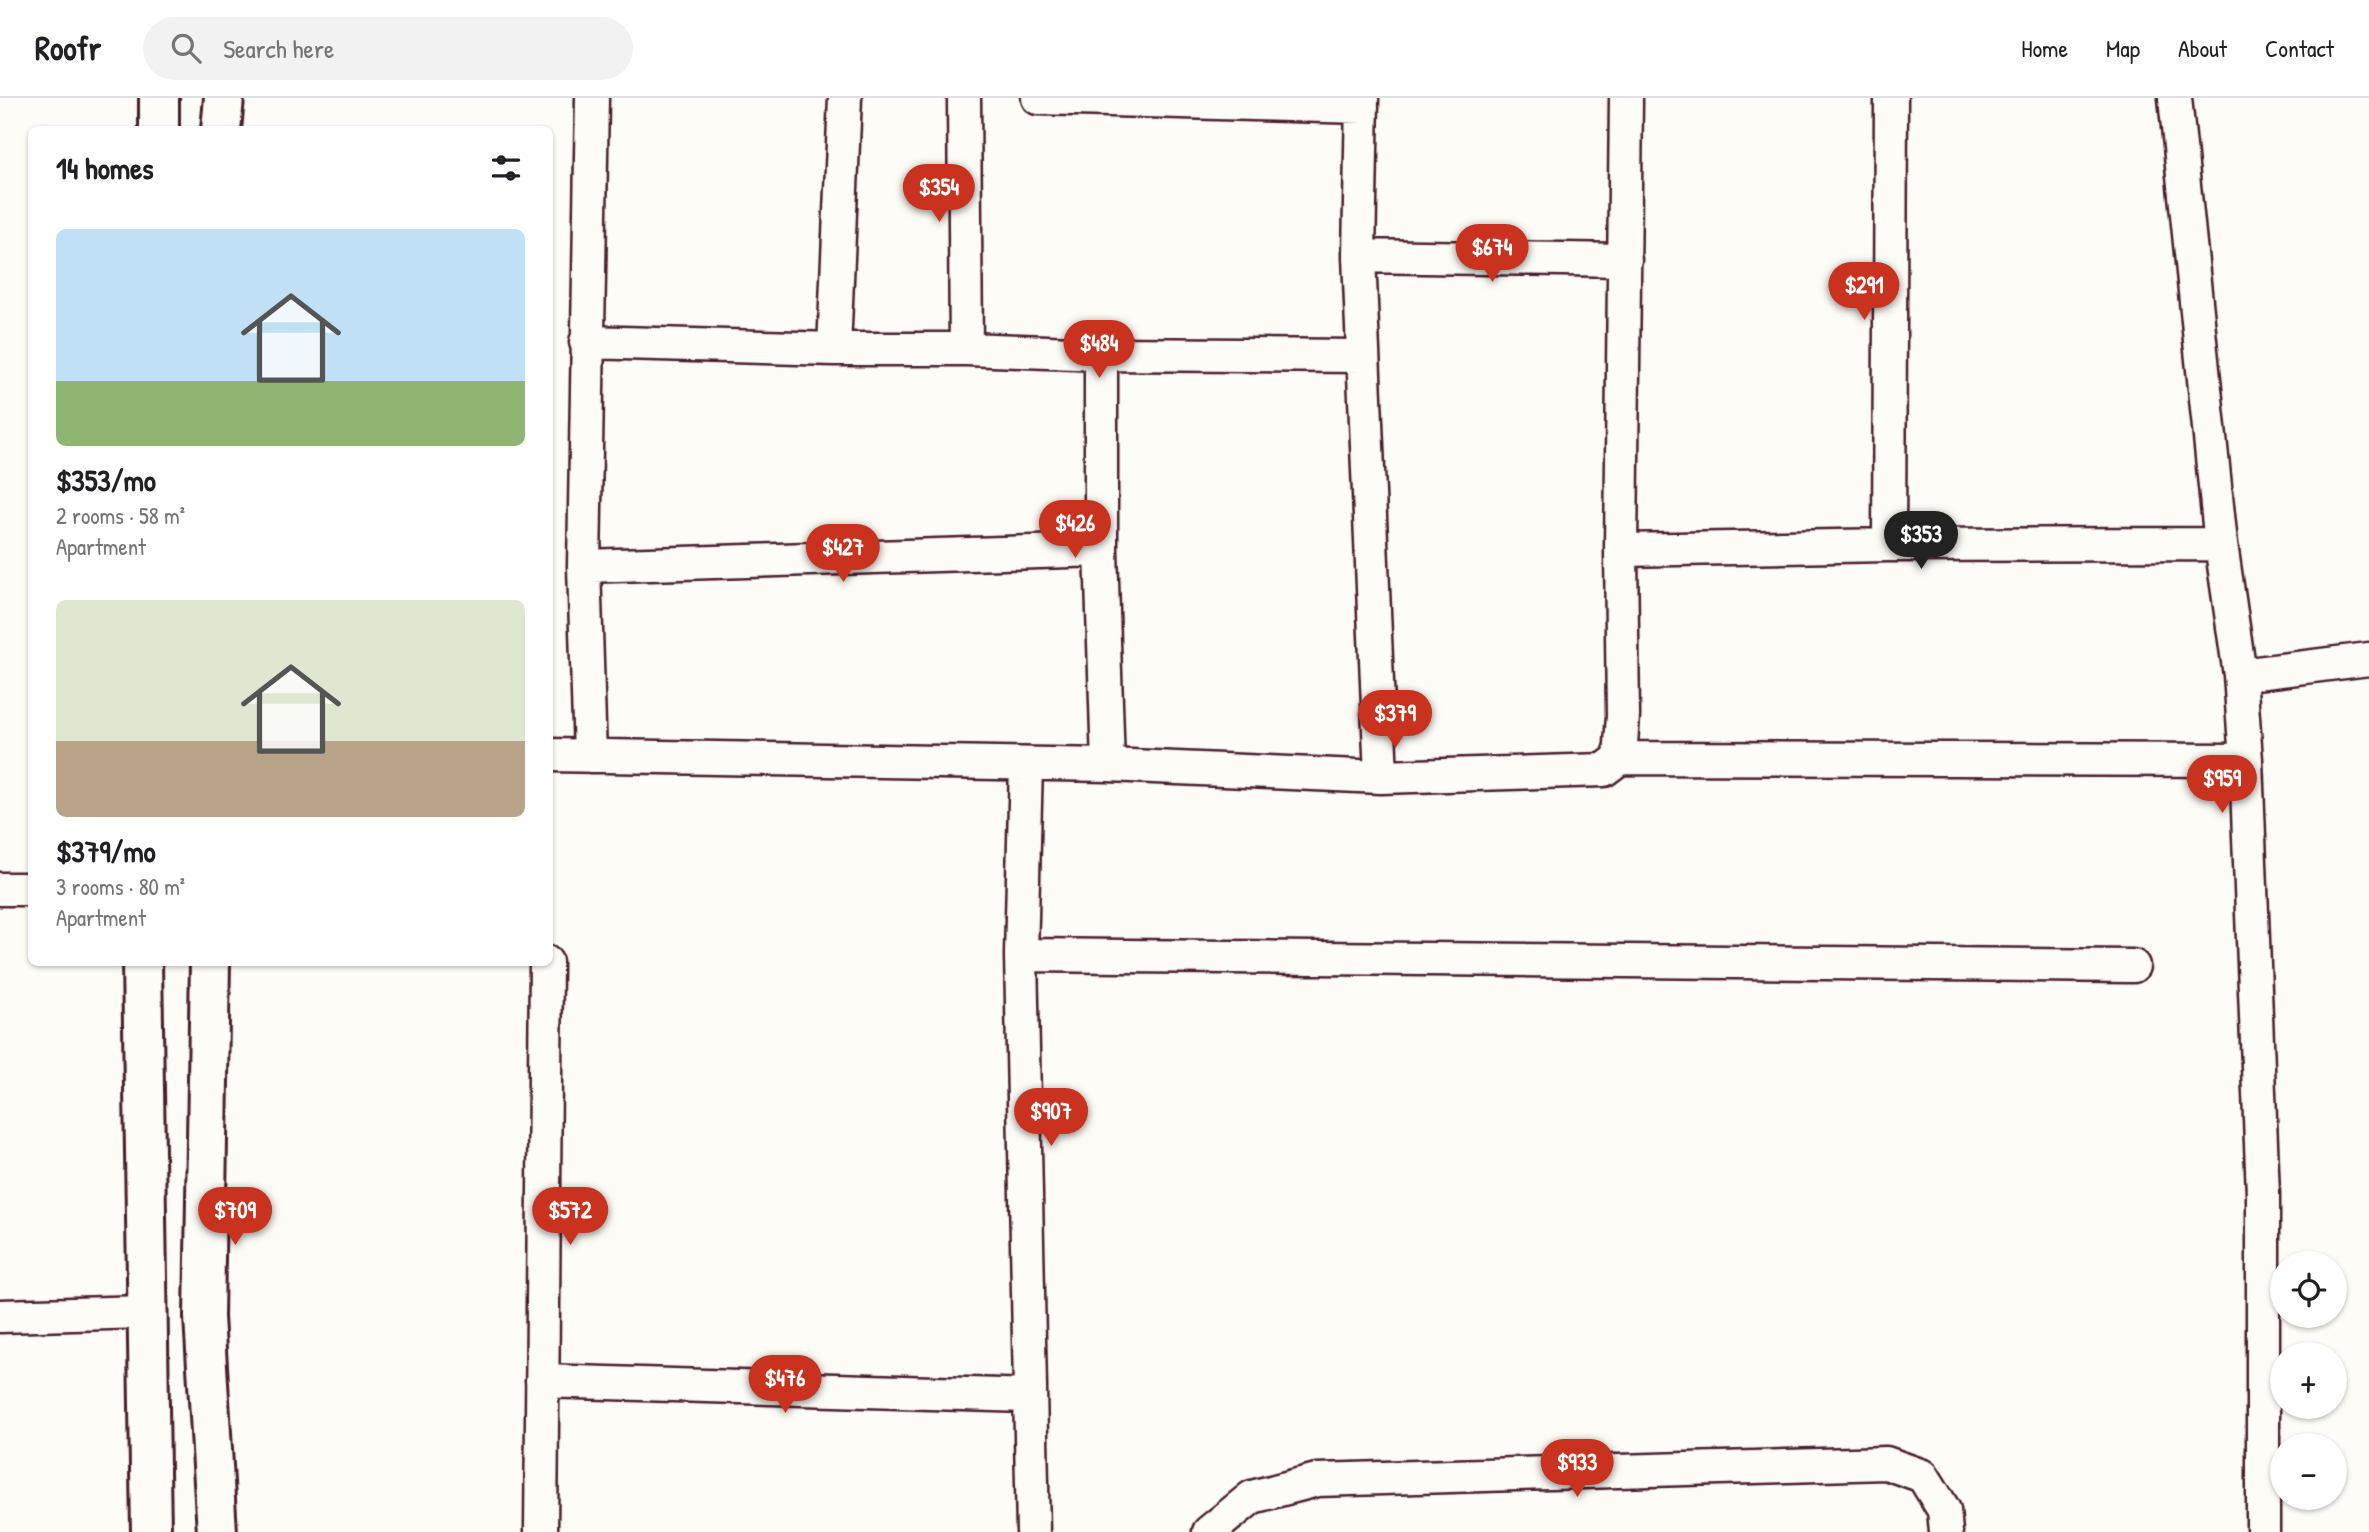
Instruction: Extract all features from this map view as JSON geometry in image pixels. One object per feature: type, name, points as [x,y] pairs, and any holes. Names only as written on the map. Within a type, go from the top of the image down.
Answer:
[{"type":"main road","points":[[159,98],[159,126]]},
{"type":"main road","points":[[221,126],[223,98]]},
{"type":"main road","points":[[142,966],[151,1532]]},
{"type":"main road","points":[[210,966],[204,1317],[217,1532]]},
{"type":"street","points":[[590,755],[584,566],[592,98]]},
{"type":"street","points":[[834,349],[845,98]]},
{"type":"street","points":[[964,98],[966,349]]},
{"type":"street","points":[[1038,98],[1362,102],[1359,256],[1381,777]]},
{"type":"street","points":[[1620,758],[1623,716],[1621,550],[1626,98]]},
{"type":"street","points":[[1889,545],[1891,98]]},
{"type":"street","points":[[2175,98],[2221,544],[2240,675],[2246,760],[2263,1195],[2263,1532]]},
{"type":"street","points":[[1359,256],[1625,260]]},
{"type":"street","points":[[586,342],[1101,354],[1363,356]]},
{"type":"street","points":[[1101,354],[1101,550],[1108,765]]},
{"type":"street","points":[[1621,550],[1889,545],[2221,544]]},
{"type":"street","points":[[584,566],[1101,550]]},
{"type":"street","points":[[2240,675],[2369,659]]},
{"type":"street","points":[[553,755],[1108,765],[1381,777],[1604,770],[1620,758],[2246,760]]},
{"type":"street","points":[[1026,765],[1021,955],[1033,1532]]},
{"type":"street","points":[[0,889],[28,889]]},
{"type":"street","points":[[1021,955],[2133,966]]},
{"type":"street","points":[[541,1532],[546,966]]},
{"type":"street","points":[[0,1316],[146,1312]]},
{"type":"street","points":[[542,1381],[1030,1396]]},
{"type":"street","points":[[1209,1532],[1252,1497],[1317,1480],[1886,1463],[1923,1476],[1944,1510],[1946,1532]]}]
